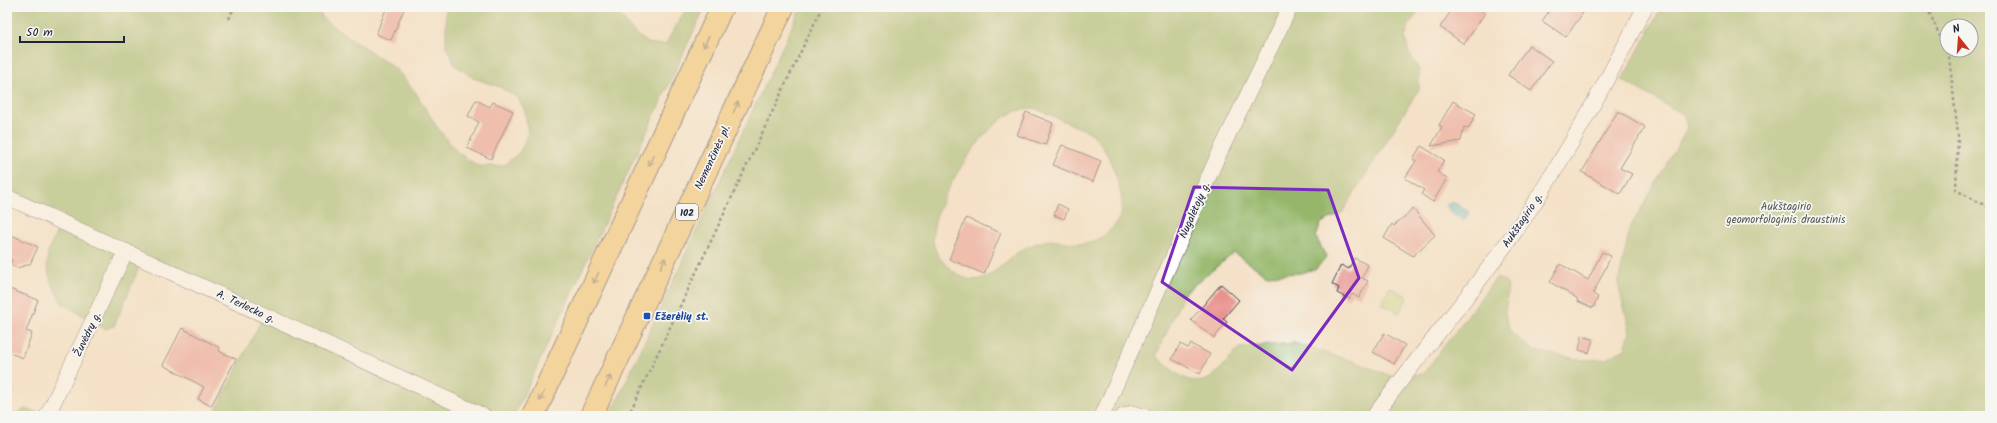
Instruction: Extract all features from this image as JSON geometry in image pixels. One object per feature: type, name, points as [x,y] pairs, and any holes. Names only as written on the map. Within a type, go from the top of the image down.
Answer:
[{"type":"main road","points":[[533,416],[722,7]]},
{"type":"main road","name":"Nemenčinės pl.","points":[[591,416],[783,7]]},
{"type":"street","name":"Nugalėtojų g.","points":[[1102,416],[1217,158],[1290,7]]},
{"type":"street","name":"Aukštagirio g.","points":[[1374,416],[1479,281],[1525,217],[1595,102],[1645,7]]},
{"type":"street","name":"A. Terlecko g.","points":[[7,197],[484,416]]},
{"type":"street","name":"Žuvėdrų g.","points":[[48,416],[126,251]]},
{"type":"street","points":[[1123,416],[1132,413],[1144,416]]},
{"type":"path","points":[[228,19],[234,7]]},
{"type":"path","points":[[628,416],[822,7]]},
{"type":"path","points":[[1927,7],[1949,57],[1958,134],[1956,190],[1990,208]]},
{"type":"highlighted area","points":[[1194,187],[1328,190],[1359,278],[1292,370],[1162,282]]},
{"type":"green space","points":[[7,7],[318,7],[323,19],[396,69],[416,93],[437,127],[457,152],[478,166],[503,166],[520,152],[528,133],[525,111],[518,98],[500,87],[473,78],[455,65],[446,45],[446,7],[615,7],[631,30],[648,43],[665,45],[687,7],[705,7],[514,416],[213,416],[266,311],[145,254],[114,326],[105,329],[62,303],[51,282],[47,266],[48,252],[64,215],[7,188]]},
{"type":"green space","name":"Aukštagirio geomorfologinis draustinis","points":[[801,7],[1422,7],[1409,25],[1405,38],[1409,53],[1419,70],[1419,89],[1342,213],[1321,223],[1316,237],[1326,257],[1316,269],[1300,273],[1267,275],[1234,253],[1184,293],[1156,356],[1181,376],[1196,381],[1203,381],[1214,375],[1239,348],[1294,343],[1358,363],[1391,376],[1423,374],[1496,278],[1505,281],[1508,287],[1505,314],[1511,333],[1534,351],[1583,360],[1606,359],[1625,349],[1630,331],[1618,284],[1630,228],[1687,129],[1684,115],[1622,80],[1662,7],[1990,7],[1990,416],[610,416]],"holes":[[[1034,108],[1086,130],[1098,140],[1104,149],[1114,171],[1121,195],[1122,206],[1121,214],[1110,230],[1094,241],[1084,244],[1047,240],[1032,245],[1021,250],[994,272],[975,280],[964,278],[945,264],[935,250],[933,241],[934,227],[939,211],[957,174],[968,156],[992,127],[1003,118],[1014,112]]]},
{"type":"green space","points":[[1390,287],[1408,297],[1399,313],[1381,303]]},
{"type":"green space","points":[[25,409],[51,416],[11,416]]},
{"type":"water","points":[[1449,202],[1453,202],[1470,212],[1464,221],[1448,210],[1449,208],[1446,206]]},
{"type":"water","points":[[7,381],[12,387],[13,393],[7,403]]},
{"type":"building","points":[[387,7],[405,7],[391,40],[376,34]]},
{"type":"building","points":[[1454,7],[1476,7],[1485,13],[1464,44],[1440,27]]},
{"type":"building","points":[[1552,7],[1587,7],[1566,37],[1542,21]]},
{"type":"building","points":[[1529,45],[1552,61],[1531,91],[1508,75]]},
{"type":"building","points":[[476,100],[490,107],[493,102],[513,111],[491,159],[467,148],[479,122],[468,116]]},
{"type":"building","points":[[1453,101],[1476,114],[1468,129],[1464,127],[1461,141],[1431,146],[1442,127],[1439,125]]},
{"type":"building","points":[[1618,111],[1645,127],[1620,168],[1632,174],[1620,194],[1582,172]]},
{"type":"building","points":[[1026,112],[1053,123],[1045,145],[1017,135]]},
{"type":"building","points":[[1062,145],[1101,161],[1093,182],[1053,165]]},
{"type":"building","points":[[1421,146],[1444,160],[1437,172],[1447,178],[1433,202],[1421,194],[1424,190],[1405,178],[1416,161],[1413,159]]},
{"type":"building","points":[[1058,204],[1068,209],[1064,219],[1054,215]]},
{"type":"building","points":[[1413,209],[1435,235],[1413,256],[1384,238],[1392,224],[1394,226]]},
{"type":"building","points":[[966,218],[1001,233],[984,274],[949,259]]},
{"type":"building","points":[[7,233],[38,247],[30,264],[17,268],[10,265],[12,260],[7,258]]},
{"type":"building","points":[[1602,252],[1611,256],[1593,294],[1598,297],[1593,308],[1577,301],[1578,299],[1550,282],[1560,264],[1588,280]]},
{"type":"building","points":[[1354,258],[1368,265],[1362,278],[1368,281],[1359,298],[1352,294],[1349,299],[1337,293],[1339,288],[1332,284],[1341,265],[1349,269]]},
{"type":"building","points":[[1221,284],[1239,300],[1223,319],[1227,322],[1214,338],[1191,320]]},
{"type":"building","points":[[7,288],[38,300],[26,331],[32,333],[23,358],[7,352]]},
{"type":"building","points":[[182,328],[220,348],[219,351],[236,359],[211,406],[198,399],[204,387],[163,365]]},
{"type":"building","points":[[1384,333],[1405,345],[1394,364],[1373,352]]},
{"type":"building","points":[[1582,336],[1593,339],[1589,353],[1579,350]]},
{"type":"building","points":[[1180,344],[1188,348],[1191,344],[1210,354],[1200,374],[1172,359]]},
{"type":"place","name":"Ežerėlių st.","points":[[647,316]]}]
